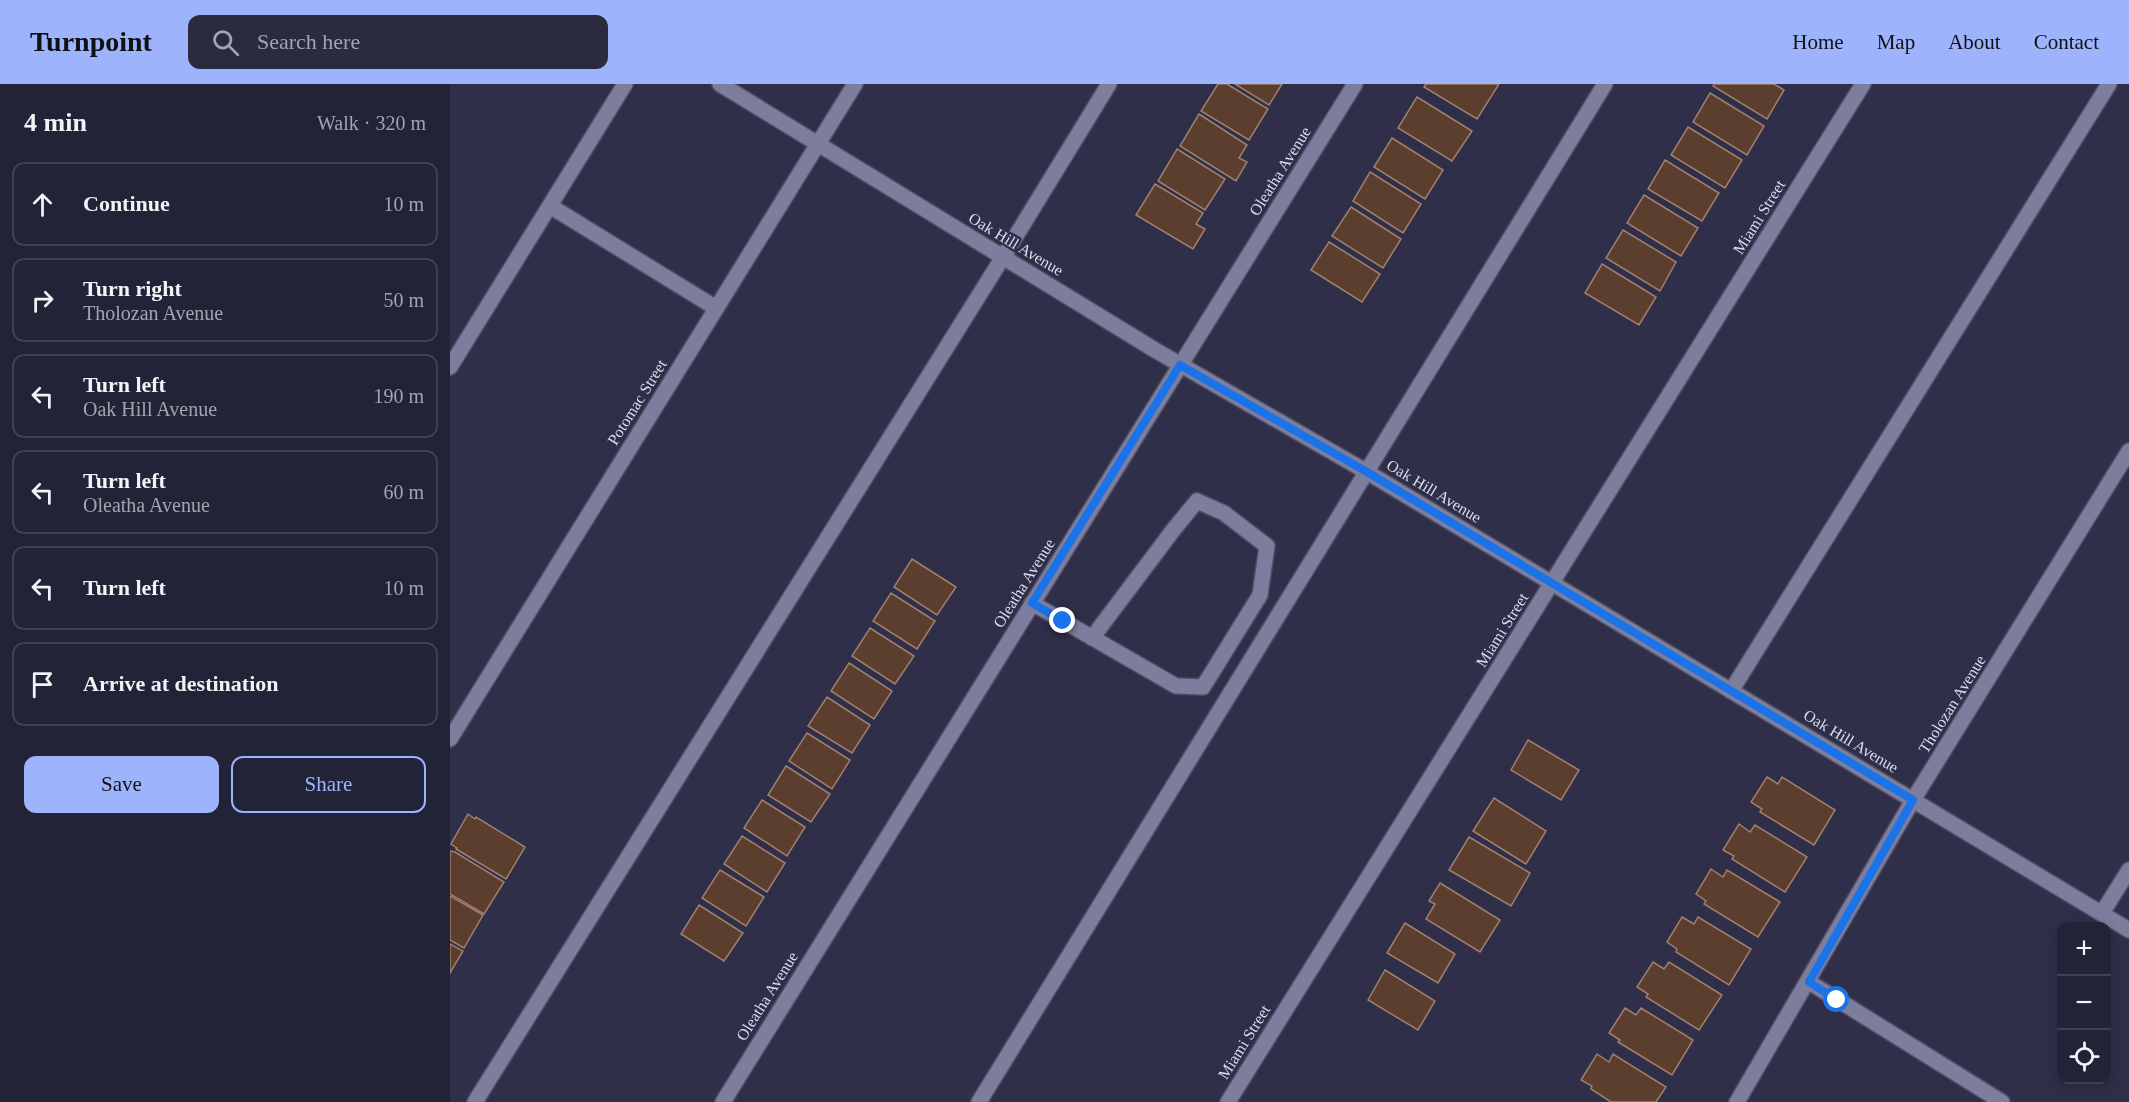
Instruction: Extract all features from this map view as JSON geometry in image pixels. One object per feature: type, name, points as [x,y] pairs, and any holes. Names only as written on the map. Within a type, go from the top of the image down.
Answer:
[{"type":"street","points":[[450,367],[625,84]]},
{"type":"street","name":"Oak Hill Avenue","points":[[720,84],[1180,365],[1367,472],[2129,930]]},
{"type":"street","name":"Potomac Street","points":[[450,740],[855,84]]},
{"type":"street","points":[[475,1102],[1109,84]]},
{"type":"street","name":"Oleatha Avenue","points":[[723,1102],[1355,84]]},
{"type":"street","points":[[979,1102],[1605,84]]},
{"type":"street","name":"Miami Street","points":[[1228,1102],[1863,84]]},
{"type":"street","points":[[1731,691],[2109,84]]},
{"type":"street","points":[[550,206],[716,308]]},
{"type":"street","name":"Tholozan Avenue","points":[[1737,1102],[1913,800],[2129,451]]},
{"type":"street","points":[[1032,603],[1092,638],[1176,686],[1203,687],[1260,595],[1267,546],[1224,513],[1197,501],[1092,638]]},
{"type":"street","points":[[2102,914],[2129,870]]},
{"type":"street","points":[[1809,982],[2002,1102]]},
{"type":"building","points":[[1218,84],[1227,84],[1268,109],[1249,140],[1201,111]]},
{"type":"building","points":[[1235,84],[1282,84],[1269,105]]},
{"type":"building","points":[[1426,84],[1499,84],[1477,119],[1424,87]]},
{"type":"building","points":[[1714,84],[1774,84],[1784,90],[1767,119],[1713,86]]},
{"type":"building","points":[[1710,93],[1764,126],[1747,155],[1693,122]]},
{"type":"building","points":[[1417,97],[1472,131],[1452,161],[1398,128]]},
{"type":"building","points":[[1199,114],[1247,145],[1239,158],[1247,162],[1236,181],[1180,146]]},
{"type":"building","points":[[1688,127],[1742,160],[1725,188],[1671,155]]},
{"type":"building","points":[[1392,138],[1443,170],[1425,199],[1374,167]]},
{"type":"building","points":[[1177,149],[1225,179],[1205,210],[1158,181]]},
{"type":"building","points":[[1665,160],[1719,193],[1702,221],[1648,189]]},
{"type":"building","points":[[1370,172],[1421,204],[1403,233],[1353,201]]},
{"type":"building","points":[[1155,184],[1203,213],[1196,224],[1205,229],[1193,249],[1136,215]]},
{"type":"building","points":[[1644,195],[1698,228],[1681,256],[1627,223]]},
{"type":"building","points":[[1351,207],[1401,239],[1383,268],[1332,236]]},
{"type":"building","points":[[1623,230],[1676,262],[1660,291],[1606,258]]},
{"type":"building","points":[[1329,242],[1380,274],[1362,302],[1311,270]]},
{"type":"building","points":[[1602,264],[1656,297],[1639,325],[1585,293]]},
{"type":"building","points":[[912,559],[956,587],[937,615],[894,587]]},
{"type":"building","points":[[891,593],[935,621],[917,649],[873,621]]},
{"type":"building","points":[[870,628],[914,656],[895,684],[852,656]]},
{"type":"building","points":[[849,663],[892,691],[874,719],[831,691]]},
{"type":"building","points":[[827,697],[870,725],[852,753],[808,726]]},
{"type":"building","points":[[807,733],[850,760],[832,789],[789,761]]},
{"type":"building","points":[[1528,740],[1579,770],[1561,800],[1511,770]]},
{"type":"building","points":[[786,766],[830,794],[811,822],[768,795]]},
{"type":"building","points":[[1767,777],[1778,784],[1782,777],[1835,810],[1814,845],[1760,812],[1762,809],[1751,802]]},
{"type":"building","points":[[1494,798],[1546,831],[1526,864],[1473,831]]},
{"type":"building","points":[[762,800],[805,827],[787,856],[744,828]]},
{"type":"building","points":[[468,814],[525,847],[506,879],[451,844]]},
{"type":"building","points":[[1739,824],[1750,832],[1755,825],[1807,857],[1785,892],[1732,859],[1734,856],[1723,850]]},
{"type":"building","points":[[742,836],[785,863],[767,892],[724,864]]},
{"type":"building","points":[[1469,837],[1530,873],[1511,906],[1449,870]]},
{"type":"building","points":[[450,851],[504,882],[484,914],[450,894]]},
{"type":"building","points":[[1711,869],[1723,877],[1727,870],[1780,902],[1758,937],[1704,904],[1706,901],[1696,894]]},
{"type":"building","points":[[720,870],[764,897],[746,926],[702,898]]},
{"type":"building","points":[[1440,883],[1500,920],[1480,952],[1426,919],[1435,904],[1429,901]]},
{"type":"building","points":[[450,896],[483,915],[464,948],[450,940]]},
{"type":"building","points":[[699,905],[743,933],[724,961],[681,934]]},
{"type":"building","points":[[1682,917],[1694,924],[1698,917],[1751,949],[1729,985],[1676,952],[1677,949],[1667,942]]},
{"type":"building","points":[[1405,923],[1455,954],[1438,983],[1387,953]]},
{"type":"building","points":[[450,944],[463,951],[450,973]]},
{"type":"building","points":[[1653,962],[1664,969],[1669,962],[1722,995],[1699,1030],[1646,997],[1648,994],[1637,987]]},
{"type":"building","points":[[1385,970],[1435,1001],[1418,1030],[1368,1000]]},
{"type":"building","points":[[1625,1008],[1636,1015],[1641,1008],[1693,1040],[1672,1075],[1618,1042],[1620,1040],[1609,1033]]},
{"type":"building","points":[[1597,1054],[1609,1062],[1613,1054],[1666,1087],[1656,1102],[1611,1102],[1581,1080]]},
{"type":"route","points":[[1063,621],[1032,603],[1180,365],[1367,472],[1913,800],[1809,982],[1837,1000]]}]
